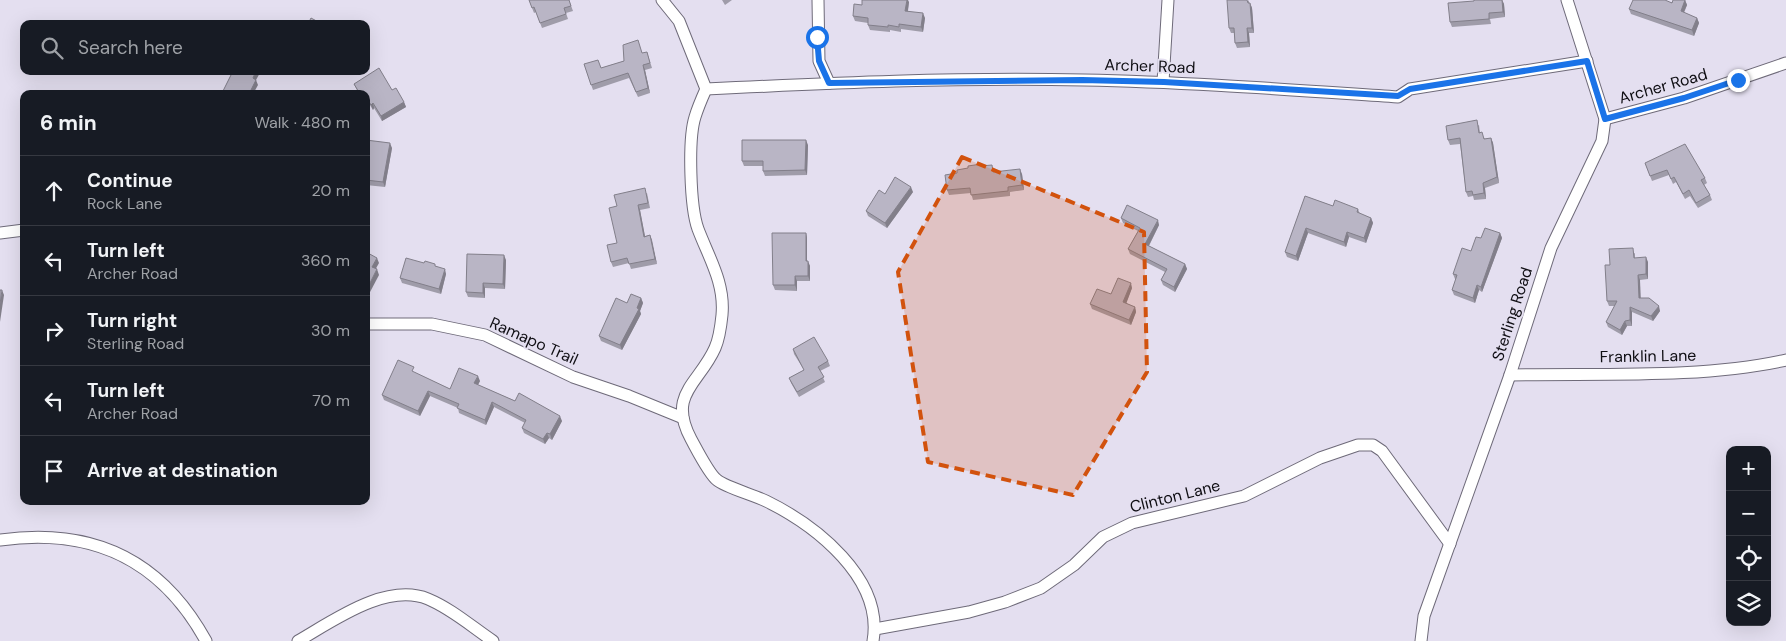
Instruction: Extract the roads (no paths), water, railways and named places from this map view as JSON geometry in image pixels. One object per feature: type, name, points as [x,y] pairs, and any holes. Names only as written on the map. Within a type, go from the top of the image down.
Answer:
[{"type":"street","points":[[662,0],[679,21],[706,89],[694,118],[692,148],[693,210],[721,288],[722,314],[716,347],[685,392],[683,418],[690,438],[717,480],[784,510],[815,531],[847,562],[868,596],[874,635]]},
{"type":"street","points":[[818,0],[819,61],[829,83]]},
{"type":"street","points":[[1164,82],[1168,0]]},
{"type":"street","name":"Sterling Road","points":[[1421,641],[1424,616],[1510,375],[1551,248],[1602,141],[1605,119],[1567,0]]},
{"type":"street","name":"Archer Road","points":[[706,89],[829,83],[1082,80],[1164,82],[1398,96],[1410,89],[1587,61]]},
{"type":"street","name":"Archer Road","points":[[1605,119],[1684,98],[1786,63]]},
{"type":"street","points":[[0,233],[20,230]]},
{"type":"street","name":"Ramapo Trail","points":[[370,324],[432,324],[485,336],[573,377],[629,396],[683,418]]},
{"type":"street","name":"Franklin Lane","points":[[1510,375],[1689,372],[1755,367],[1786,360]]},
{"type":"street","name":"Clinton Lane","points":[[874,635],[1005,602],[1041,588],[1074,565],[1103,537],[1132,523],[1244,496],[1320,458],[1358,445],[1372,445],[1382,451],[1450,544]]},
{"type":"street","points":[[0,540],[40,538],[98,545],[117,552],[141,565],[177,597],[192,616],[206,641]]},
{"type":"street","points":[[298,641],[364,604],[382,598],[403,596],[427,599],[451,612],[493,641]]}]
